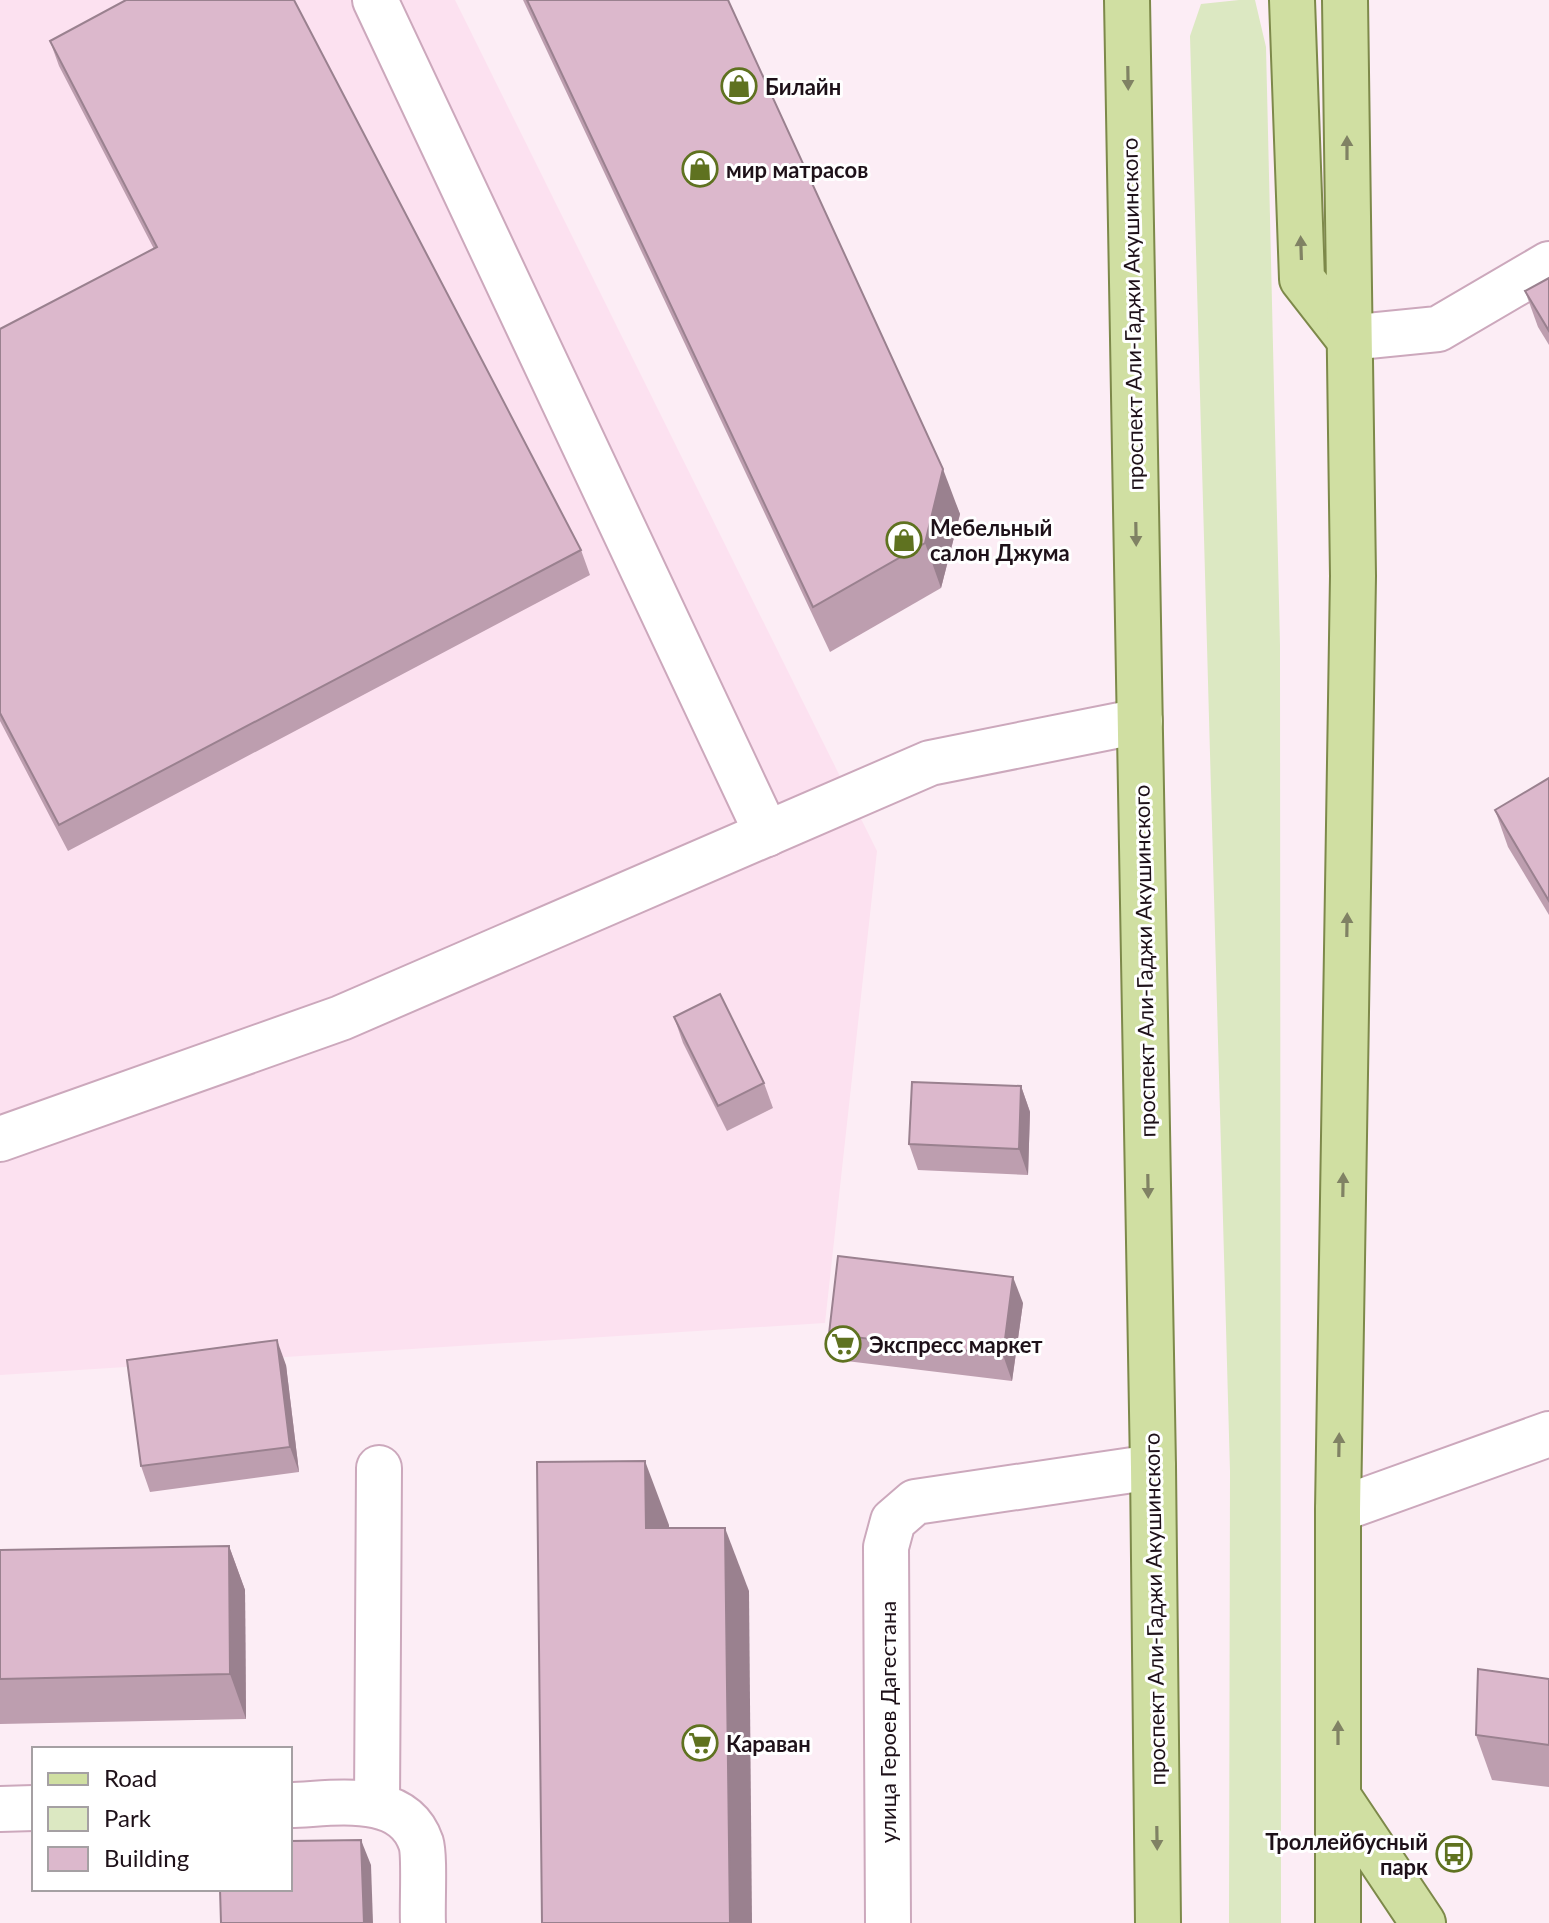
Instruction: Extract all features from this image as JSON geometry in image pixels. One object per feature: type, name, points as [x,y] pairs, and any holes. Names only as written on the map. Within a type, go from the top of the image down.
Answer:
[{"type":"main road","name":"проспект Али-Гаджи Акушинского","points":[[1127,0],[1158,1923]]},
{"type":"main road","points":[[1292,0],[1302,279],[1348,338]]},
{"type":"main road","points":[[1338,1923],[1338,1510],[1353,576],[1345,0]]},
{"type":"main road","points":[[1338,1796],[1423,1923]]},
{"type":"street","points":[[375,0],[767,834]]},
{"type":"street","points":[[1346,61],[1366,0]]},
{"type":"street","points":[[1348,338],[1438,329],[1549,264]]},
{"type":"street","points":[[0,1139],[341,1018],[930,763],[1140,721]]},
{"type":"street","points":[[1338,1510],[1549,1434]]},
{"type":"street","name":"улица Героев Дагестана","points":[[888,1923],[886,1547],[893,1521],[915,1502],[1153,1467]]},
{"type":"street","points":[[377,1804],[379,1468]]},
{"type":"street","points":[[292,1805],[377,1804],[404,1816],[421,1844],[423,1923]]},
{"type":"street","points":[[0,1809],[32,1808]]},
{"type":"shaded area","points":[[0,0],[455,0],[877,851],[825,1323],[0,1375]]},
{"type":"green space","points":[[1255,0],[1266,47],[1280,645],[1281,1923],[1229,1923],[1230,1471],[1190,36],[1201,4]]},
{"type":"building","points":[[126,0],[294,0],[581,550],[59,825],[0,713],[0,329],[157,247],[50,41]]},
{"type":"building","points":[[527,0],[728,0],[943,469],[925,543],[813,607]]},
{"type":"building","points":[[1549,278],[1549,331],[1525,291]]},
{"type":"building","points":[[1549,778],[1549,901],[1495,810]]},
{"type":"building","points":[[720,994],[764,1083],[718,1106],[674,1017]]},
{"type":"building","points":[[912,1082],[1021,1086],[1019,1149],[909,1144]]},
{"type":"building","points":[[838,1256],[1013,1277],[1003,1355],[829,1334]]},
{"type":"building","points":[[277,1340],[290,1447],[141,1466],[127,1360]]},
{"type":"building","points":[[645,1461],[646,1528],[725,1528],[730,1923],[542,1923],[537,1462]]},
{"type":"building","points":[[229,1546],[230,1674],[0,1679],[0,1550]]},
{"type":"building","points":[[1478,1669],[1549,1679],[1549,1745],[1476,1735]]},
{"type":"building","points":[[361,1840],[364,1923],[221,1923],[220,1891],[292,1891],[292,1841]]},
{"type":"place","name":"Билайн","points":[[739,86]]},
{"type":"place","name":"мир матрасов","points":[[700,169]]},
{"type":"place","name":"Мебельный салон Джума","points":[[904,540]]},
{"type":"place","name":"Экспресс маркет","points":[[843,1344]]},
{"type":"place","name":"Караван","points":[[700,1743]]},
{"type":"place","name":"Троллейбусный парк","points":[[1454,1854]]}]
